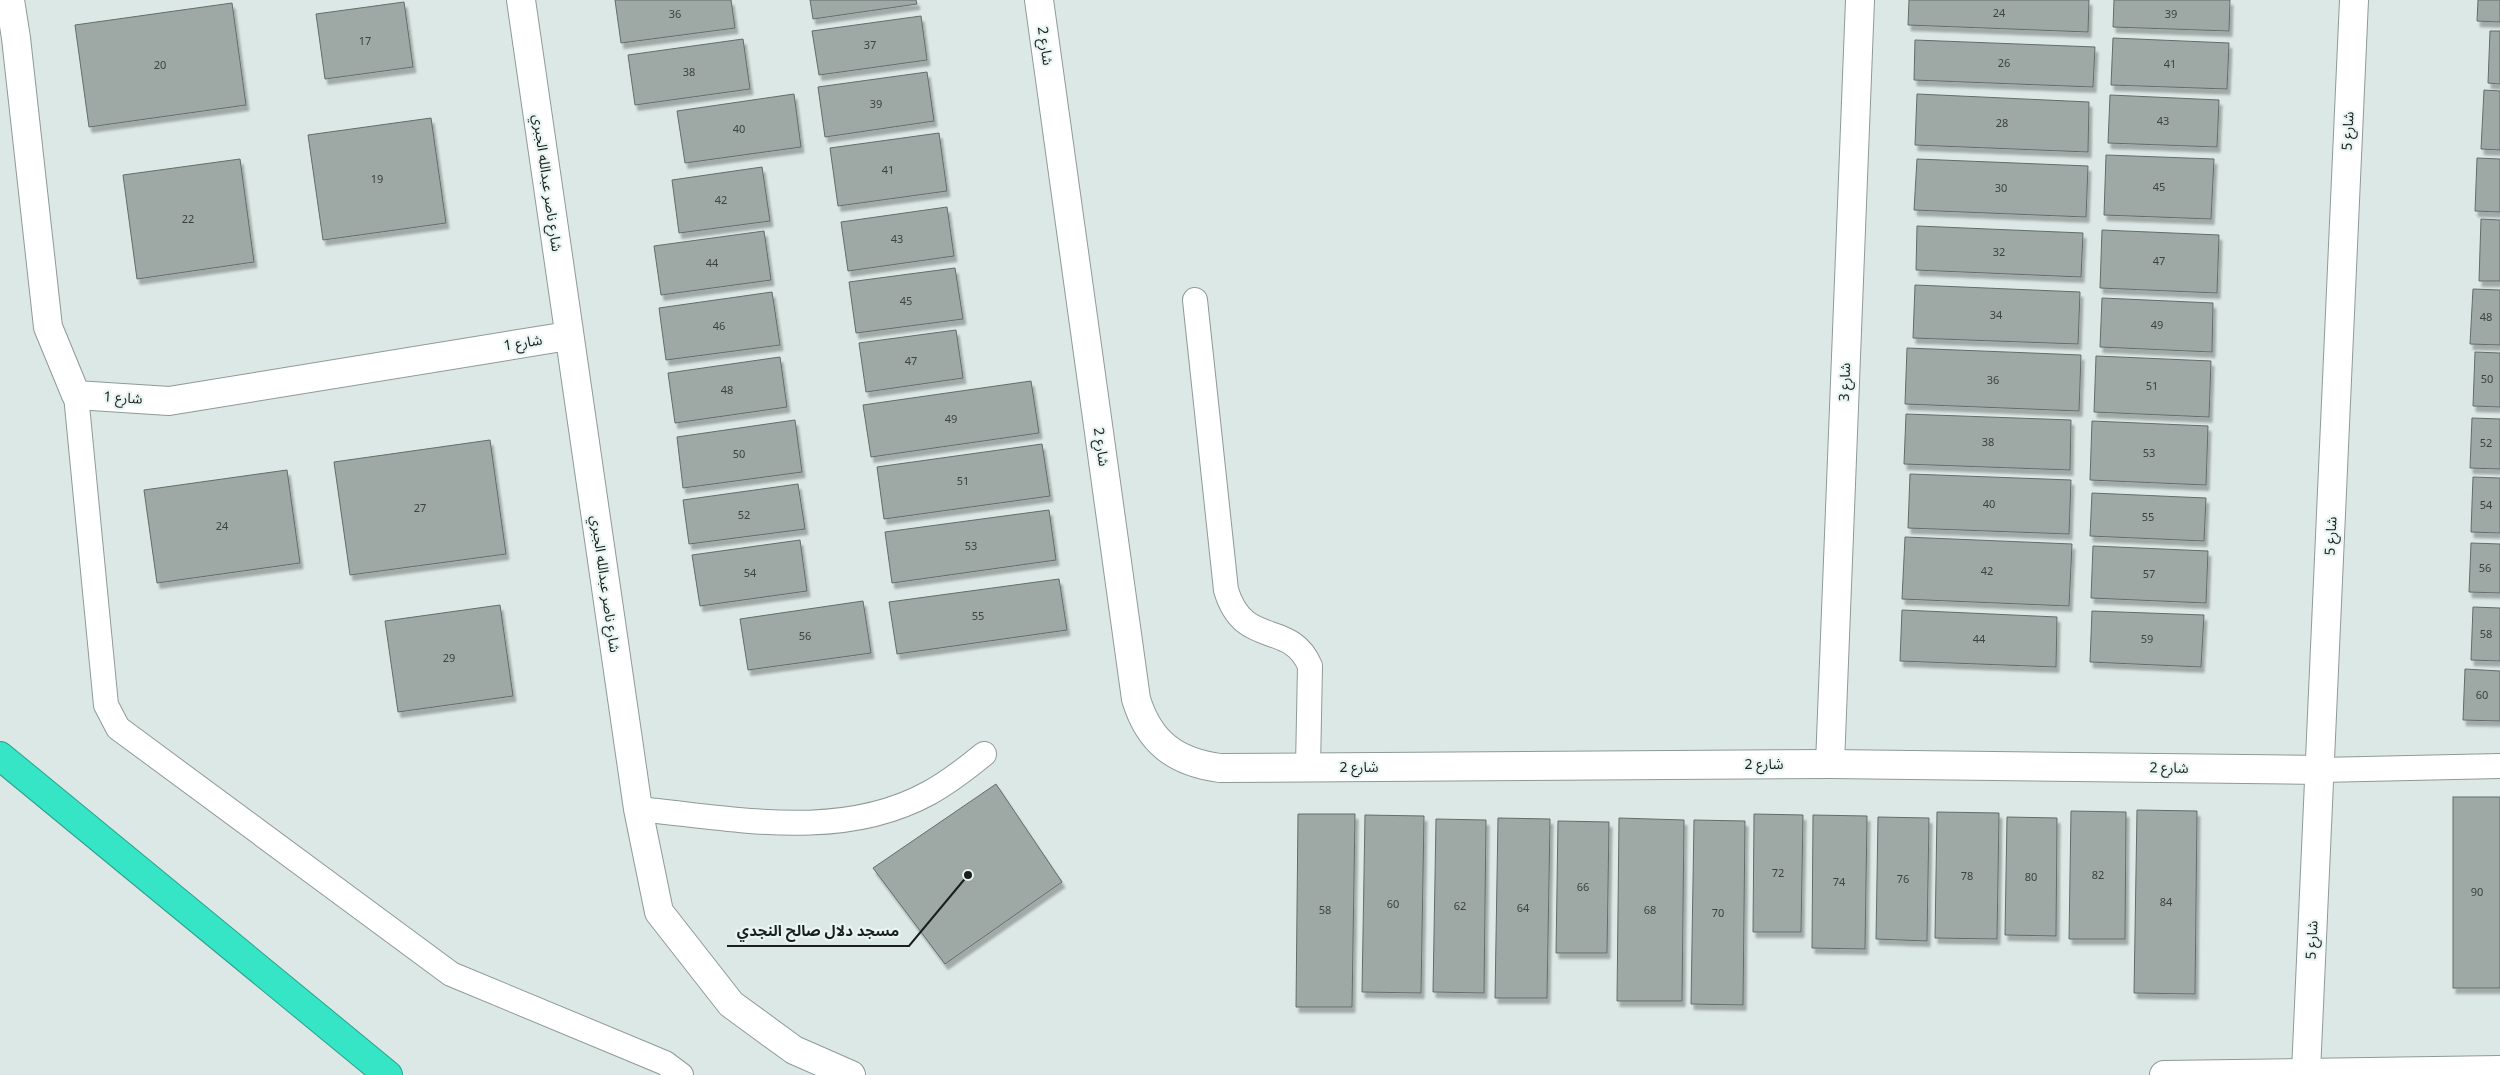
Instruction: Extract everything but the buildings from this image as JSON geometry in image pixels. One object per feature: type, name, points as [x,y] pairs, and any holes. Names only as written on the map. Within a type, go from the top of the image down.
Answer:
[{"type":"highway","points":[[0,756],[388,1075]]},
{"type":"street","name":"شارع ناصر عبدالله الجبري","points":[[521,0],[568,336],[638,809],[659,912],[731,1004],[794,1050],[851,1075]]},
{"type":"street","name":"شارع 2","points":[[1039,0],[1136,699],[1141,717],[1152,734],[1166,748],[1182,759],[1201,766],[1220,768],[1830,764],[2320,770]]},
{"type":"street","name":"شارع 3","points":[[1830,764],[1860,0]]},
{"type":"street","name":"شارع 5","points":[[2306,1072],[2354,0]]},
{"type":"street","points":[[7,5],[48,327],[76,394]]},
{"type":"street","name":"شارع 1","points":[[76,394],[169,401],[568,336]]},
{"type":"street","points":[[2164,1075],[2500,1070]]},
{"type":"lane","points":[[1195,300],[1226,590],[1230,604],[1239,617],[1251,627],[1293,642],[1304,653],[1310,666],[1308,767]]},
{"type":"lane","points":[[76,394],[106,705],[118,728],[451,974],[665,1063],[681,1075]]},
{"type":"lane","points":[[638,809],[794,824],[828,823],[863,817],[912,801],[958,775],[984,754]]},
{"type":"lane","points":[[2320,770],[2500,766]]},
{"type":"place","name":"مسجد دلال صالح النجدي","points":[[968,875]]}]
